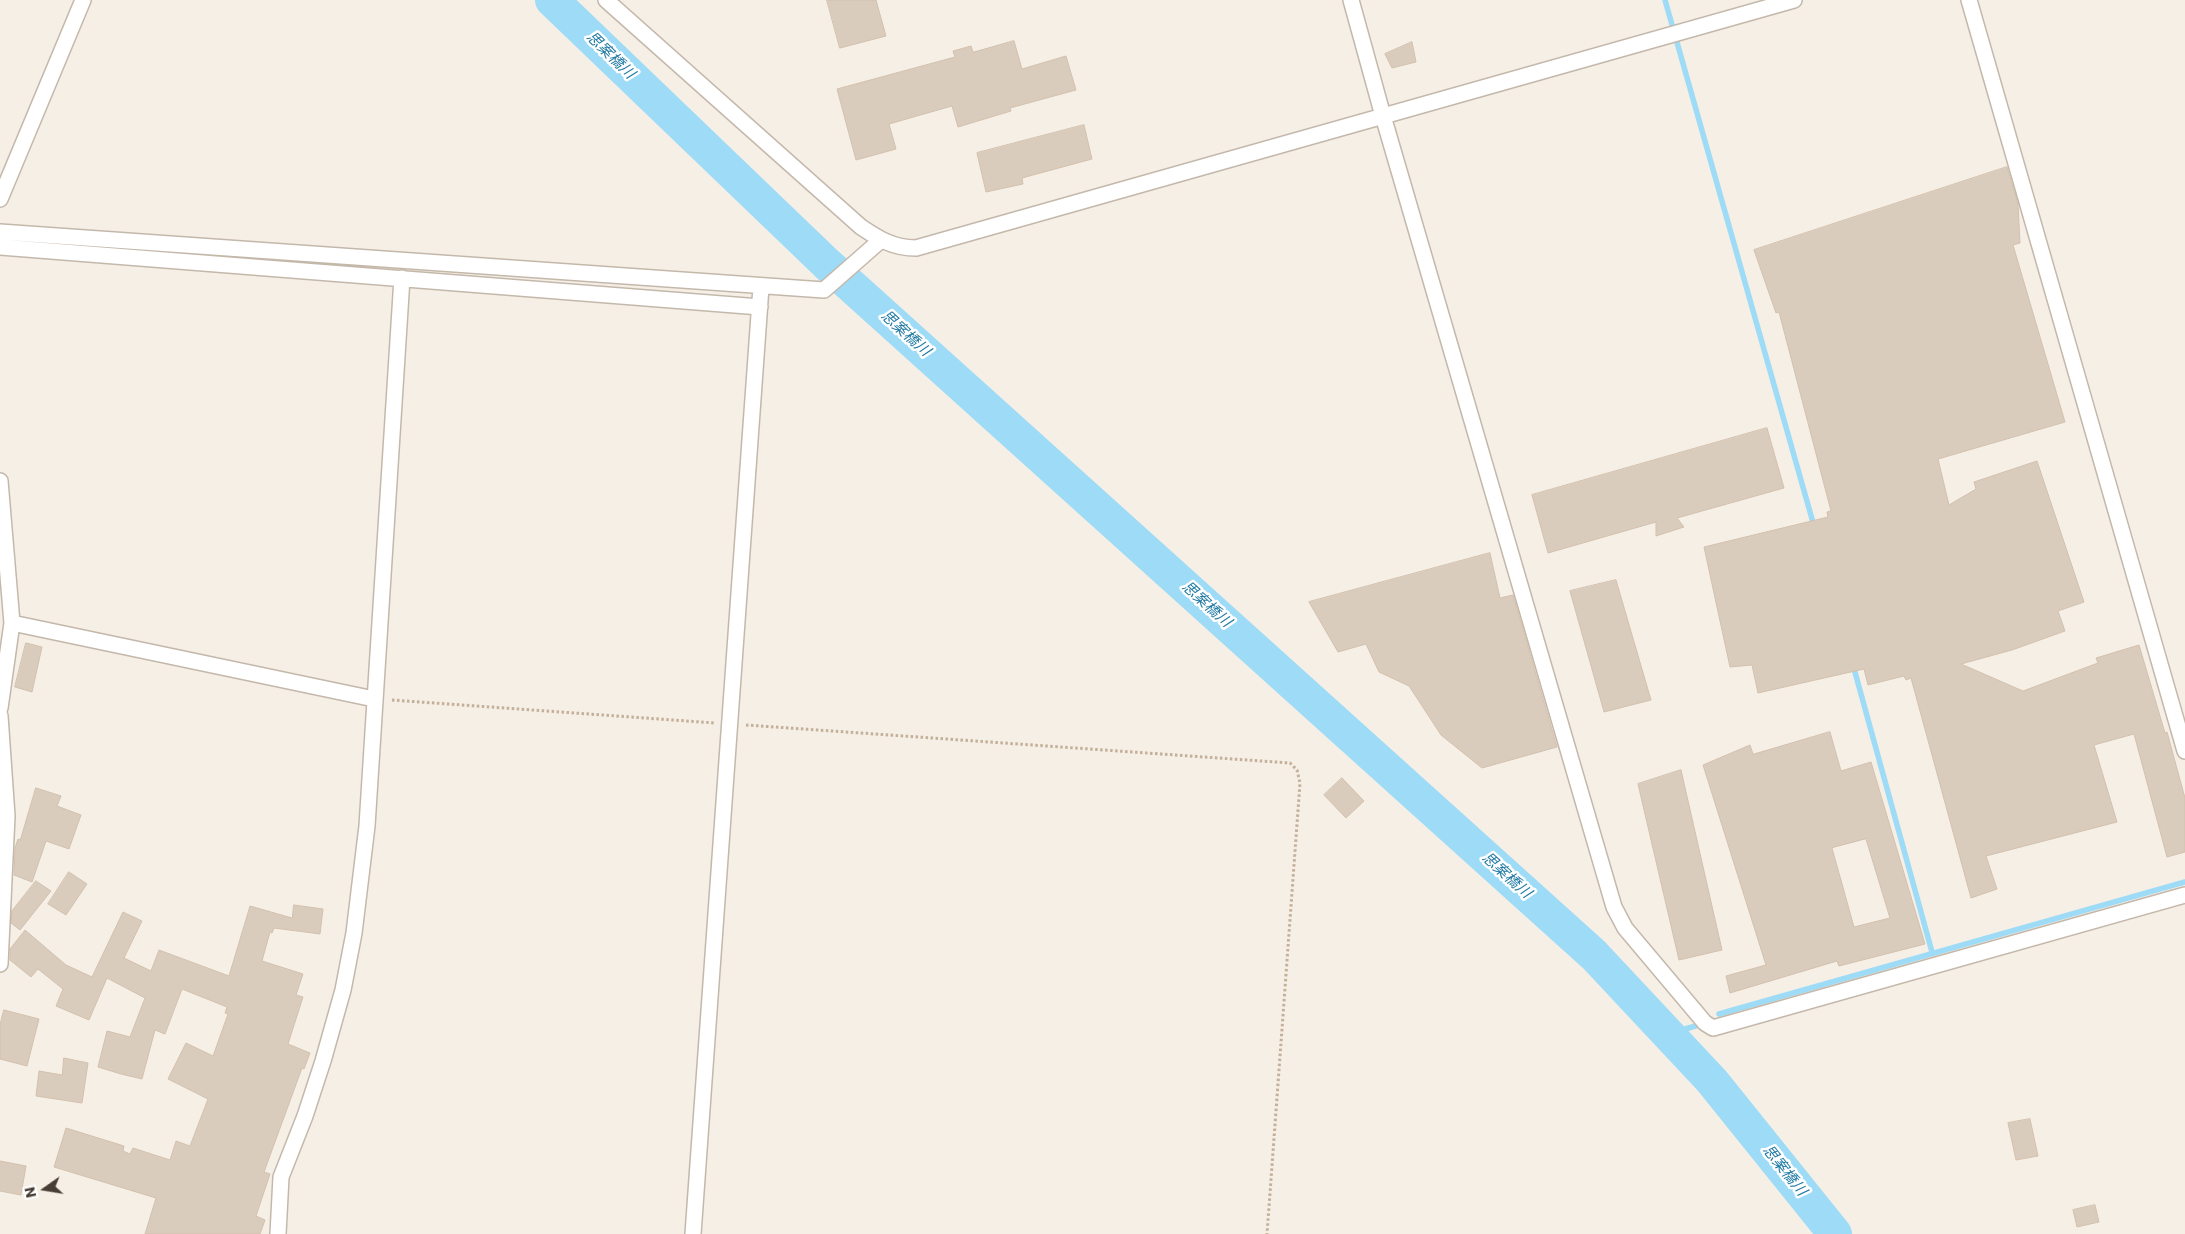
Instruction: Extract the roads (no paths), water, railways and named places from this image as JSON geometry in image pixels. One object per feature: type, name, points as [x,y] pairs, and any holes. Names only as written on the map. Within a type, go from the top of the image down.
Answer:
[{"type":"street","points":[[0,199],[83,0]]},
{"type":"street","points":[[606,0],[861,227],[881,240],[900,248],[916,248],[940,242],[1794,0]]},
{"type":"street","points":[[1351,0],[1383,116],[1614,907],[1625,928],[1705,1023],[1713,1028],[2185,895]]},
{"type":"street","points":[[1969,0],[2185,751]]},
{"type":"street","points":[[0,232],[824,290],[870,252],[881,240]]},
{"type":"street","points":[[0,247],[760,306]]},
{"type":"street","points":[[278,1234],[281,1177],[305,1116],[323,1061],[343,990],[354,933],[367,826],[402,278]]},
{"type":"street","points":[[694,1234],[761,287]]},
{"type":"street","points":[[0,481],[12,623],[0,708]]},
{"type":"street","points":[[12,623],[374,699]]},
{"type":"street","points":[[0,716],[7,816],[1,907],[0,964]]},
{"type":"waterway","name":"思案橋川","points":[[552,0],[827,264],[1594,955],[1712,1081],[1835,1234]]},
{"type":"waterway","points":[[1665,0],[1814,526]]},
{"type":"waterway","points":[[1853,665],[1932,952]]},
{"type":"waterway","points":[[1719,1014],[2185,882]]},
{"type":"waterway","points":[[1668,1034],[1699,1025]]}]
